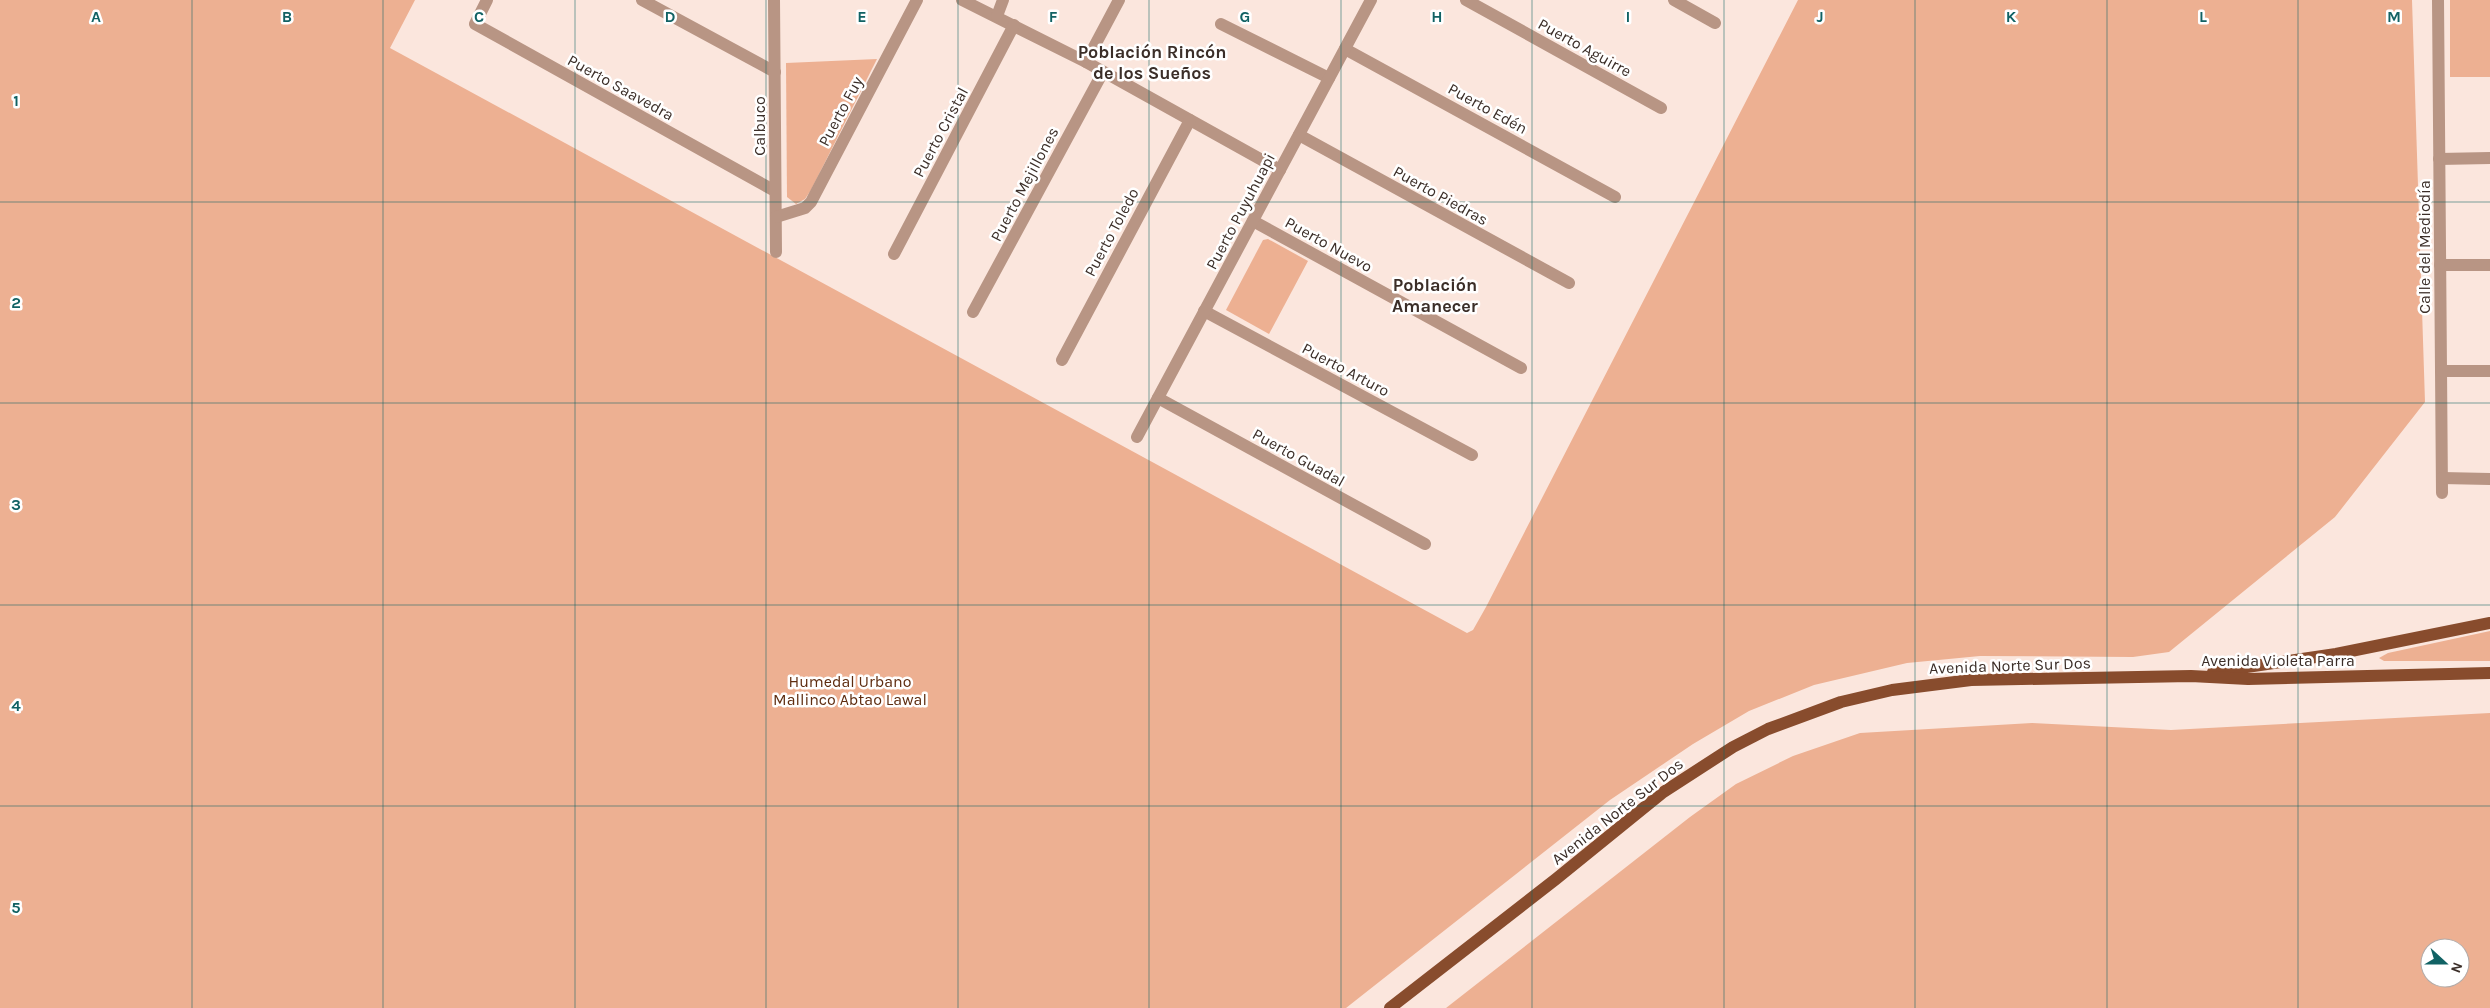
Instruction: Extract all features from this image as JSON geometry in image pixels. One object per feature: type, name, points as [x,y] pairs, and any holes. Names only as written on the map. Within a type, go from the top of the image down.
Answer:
[{"type":"main road","name":"Avenida Violeta Parra","points":[[2191,676],[2336,654],[2490,623]]},
{"type":"main road","name":"Avenida Violeta Parra","points":[[2191,676],[2248,679],[2490,673]]},
{"type":"main road","name":"Avenida Norte Sur Dos","points":[[1390,1008],[1556,879],[1662,793],[1733,747],[1768,729],[1841,702],[1879,692],[1936,683],[2006,679],[2191,676]]},
{"type":"street","name":"Puerto Saavedra","points":[[488,0],[475,24],[775,191]]},
{"type":"street","points":[[642,0],[775,72]]},
{"type":"street","name":"Calbuco","points":[[774,0],[776,252]]},
{"type":"street","name":"Puerto Fuy","points":[[776,216],[805,208],[811,202],[917,0]]},
{"type":"street","points":[[962,0],[1086,62],[1280,170]]},
{"type":"street","points":[[997,16],[1002,0]]},
{"type":"street","points":[[1086,62],[1119,0]]},
{"type":"street","name":"Puerto Puyuhuapi","points":[[1137,437],[1371,0]]},
{"type":"street","name":"Puerto Aguirre","points":[[1466,0],[1661,108]]},
{"type":"street","points":[[1674,0],[1715,23]]},
{"type":"street","name":"Calle del Mediodía","points":[[2438,0],[2442,493]]},
{"type":"street","points":[[1220,24],[1329,78]]},
{"type":"street","name":"Puerto Cristal","points":[[894,254],[1014,25]]},
{"type":"street","name":"Puerto Edén","points":[[1345,48],[1615,197]]},
{"type":"street","name":"Puerto Mejillones","points":[[972,312],[1103,72]]},
{"type":"street","name":"Puerto Toledo","points":[[1062,360],[1190,120]]},
{"type":"street","name":"Puerto Piedras","points":[[1299,135],[1569,283]]},
{"type":"street","points":[[2439,159],[2490,158]]},
{"type":"street","name":"Puerto Nuevo","points":[[1253,221],[1521,368]]},
{"type":"street","points":[[2440,265],[2490,264]]},
{"type":"street","name":"Puerto Arturo","points":[[1204,311],[1472,455]]},
{"type":"street","points":[[2441,371],[2490,371]]},
{"type":"street","name":"Puerto Guadal","points":[[1158,398],[1425,544]]},
{"type":"street","points":[[2442,478],[2490,479]]},
{"type":"green space","name":"Humedal Urbano Mallinco Abtao Lawal","points":[[0,0],[415,0],[390,48],[1467,633],[1473,630],[1486,607],[1798,0],[2412,0],[2425,402],[2335,517],[2169,652],[2133,657],[1980,656],[1907,663],[1814,685],[1749,711],[1693,744],[1610,800],[1346,1008],[0,1008]]},
{"type":"green space","points":[[2450,0],[2490,0],[2490,77],[2450,77]]},
{"type":"green space","points":[[877,59],[811,190],[805,199],[796,204],[787,197],[786,63]]},
{"type":"green space","points":[[1268,239],[1308,261],[1269,334],[1226,310],[1263,240]]},
{"type":"green space","points":[[2490,631],[2490,661],[2384,661],[2379,658],[2388,653]]},
{"type":"green space","points":[[2490,713],[2490,1008],[1446,1008],[1690,817],[1736,784],[1793,756],[1860,733],[2032,723],[2171,730]]},
{"type":"district","name":"Población Rincón de los Sueños","points":[[1152,62]]},
{"type":"district","name":"Población Amanecer","points":[[1435,295]]}]
